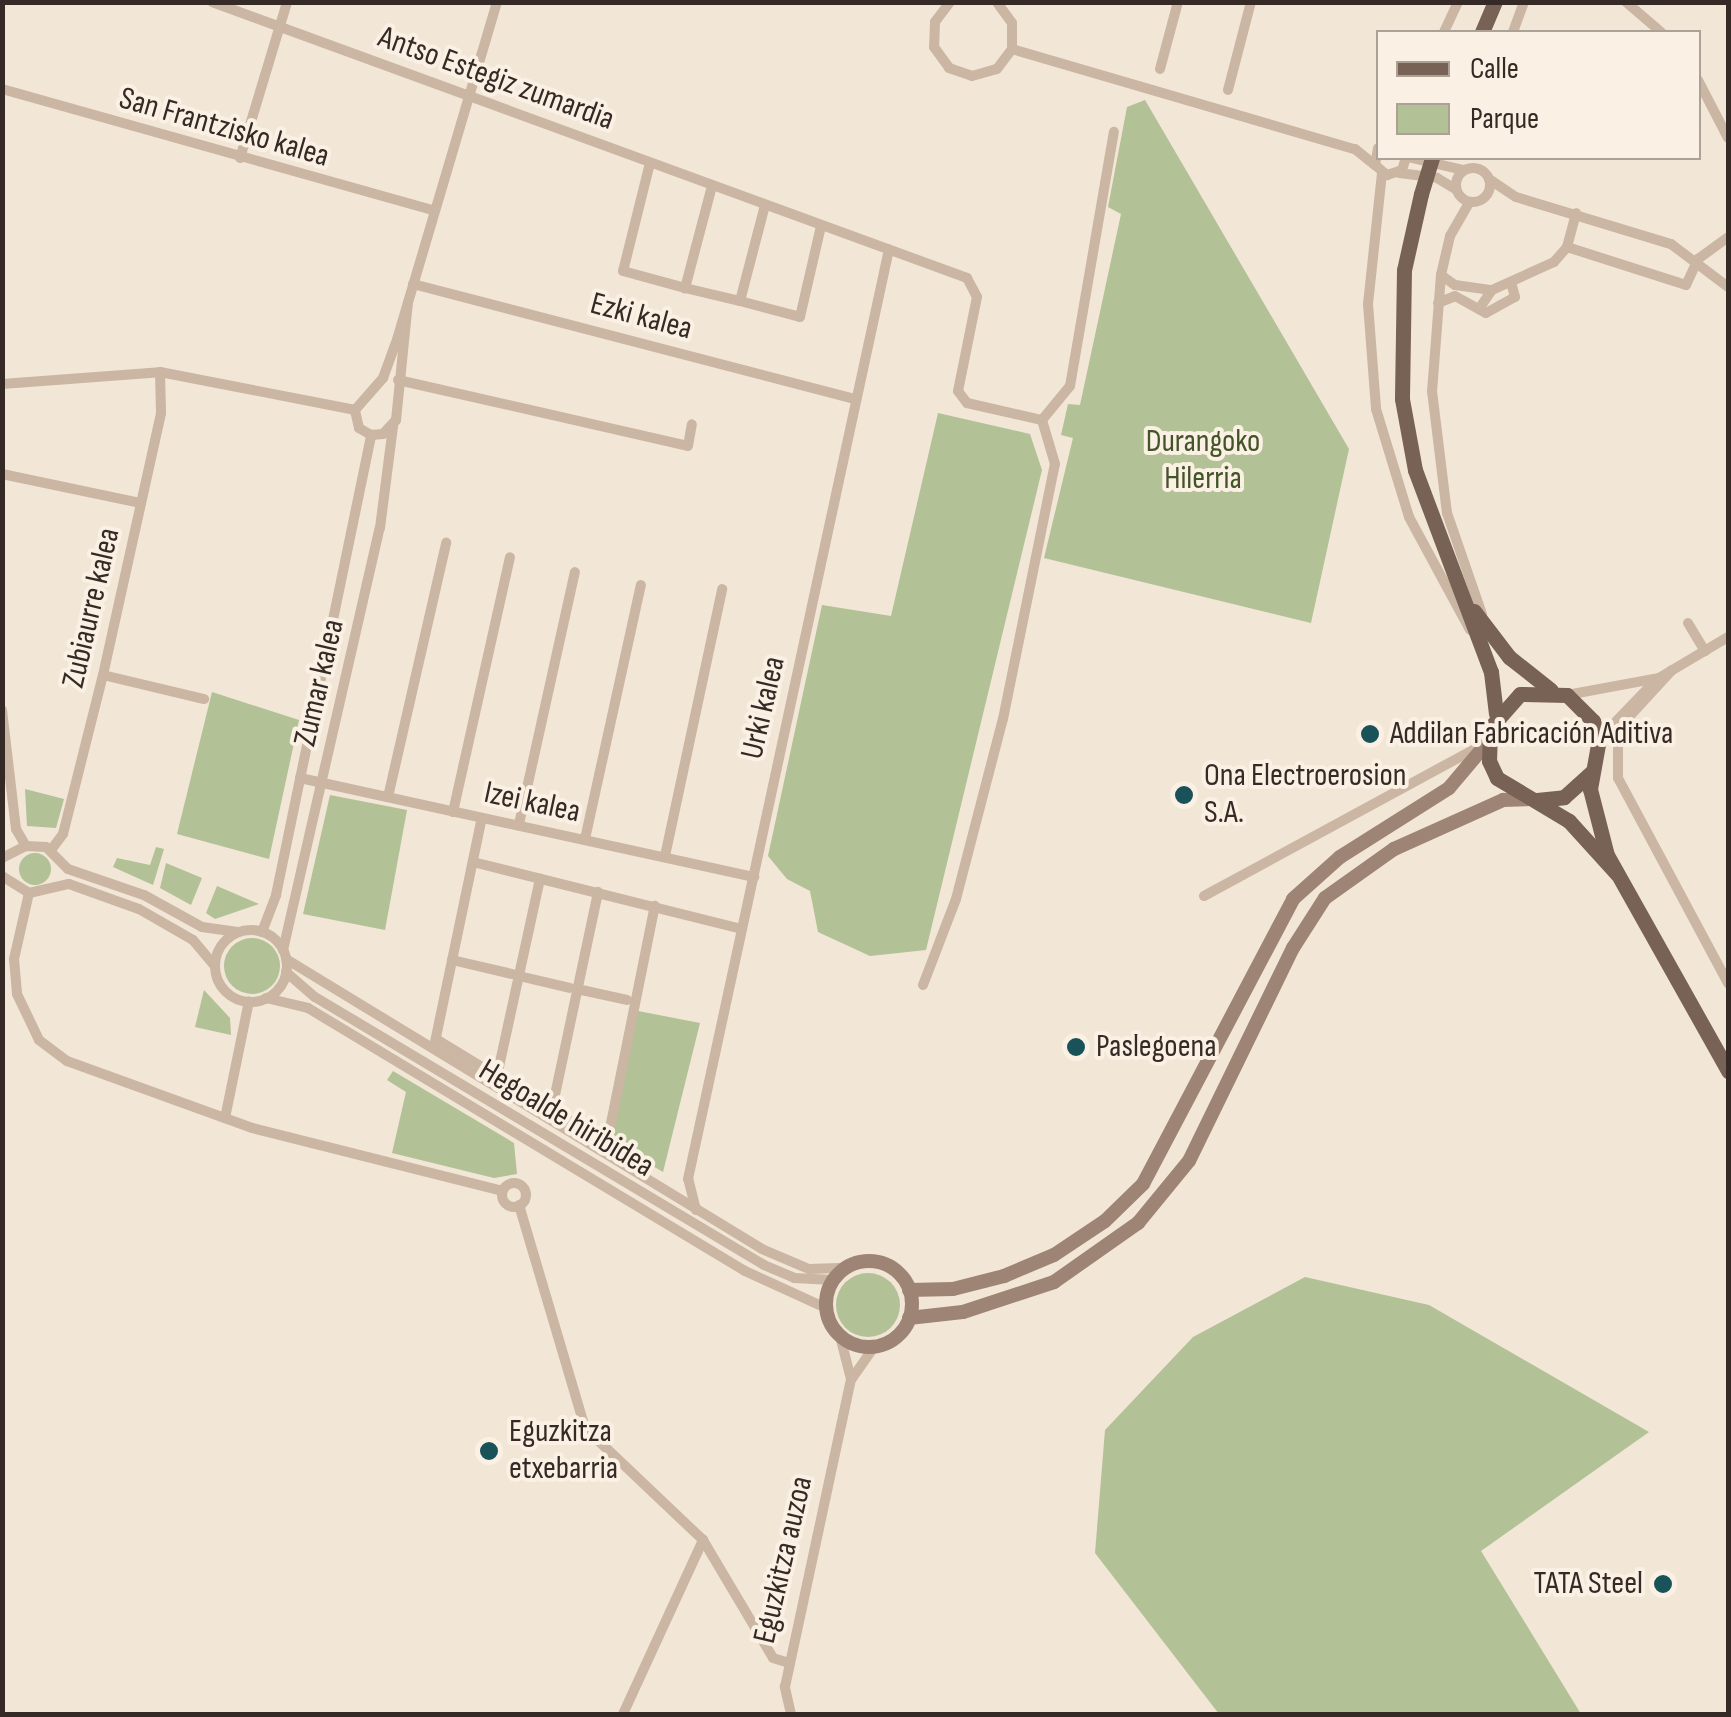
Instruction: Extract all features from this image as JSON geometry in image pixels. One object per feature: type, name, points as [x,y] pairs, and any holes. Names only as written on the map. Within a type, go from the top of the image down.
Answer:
[{"type":"main road","points":[[1483,30],[1494,2]]},
{"type":"main road","points":[[909,1290],[952,1289],[1004,1276],[1054,1255],[1105,1221],[1144,1184],[1293,899],[1340,856],[1448,788],[1487,743],[1496,714],[1485,638],[1463,596],[1415,470],[1402,399],[1404,270],[1431,160]]},
{"type":"main road","points":[[1485,638],[1582,706],[1598,739],[1592,772],[1594,814],[1617,874],[1728,1071]]},
{"type":"main road","points":[[1496,714],[1520,694],[1559,693]]},
{"type":"main road","points":[[1487,743],[1497,778],[1569,821],[1617,874]]},
{"type":"main road","points":[[909,1318],[964,1312],[1054,1282],[1138,1223],[1189,1160],[1285,964],[1325,898],[1394,848],[1503,800],[1564,797],[1592,772]]},
{"type":"main road","points":[[883,1264],[909,1290],[909,1318],[892,1340],[874,1346],[840,1336],[826,1308],[833,1280],[846,1268],[883,1264]]},
{"type":"street","name":"Antso Estegiz zumardia","points":[[212,2],[890,249],[975,286],[958,391],[968,403],[1042,420]]},
{"type":"street","points":[[240,158],[287,2]]},
{"type":"street","points":[[371,435],[356,423],[355,410],[383,378],[497,2]]},
{"type":"street","points":[[950,2],[933,34],[949,68],[985,74],[1012,49],[1012,23],[997,2]]},
{"type":"street","points":[[1160,69],[1178,2]]},
{"type":"street","points":[[1228,90],[1251,2]]},
{"type":"street","points":[[1445,30],[1458,2]]},
{"type":"street","points":[[1514,30],[1524,2]]},
{"type":"street","points":[[1626,2],[1659,30]]},
{"type":"street","points":[[1012,49],[1360,151],[1379,169],[1437,178],[1474,202],[1516,197]]},
{"type":"street","points":[[1701,86],[1728,138]]},
{"type":"street","name":"San Frantzisko kalea","points":[[2,88],[432,210]]},
{"type":"street","points":[[922,985],[956,899],[1034,574],[1055,464],[1042,420],[1070,386],[1114,132]]},
{"type":"street","points":[[1337,144],[1376,148]]},
{"type":"street","points":[[1379,160],[1368,304],[1376,409],[1409,517],[1485,638]]},
{"type":"street","points":[[1398,173],[1408,160]]},
{"type":"street","points":[[1427,160],[1472,165],[1516,197],[1576,213],[1698,259],[1728,287]]},
{"type":"street","points":[[650,163],[623,271],[800,316],[821,226]]},
{"type":"street","points":[[1455,189],[1472,165]]},
{"type":"street","points":[[1485,638],[1462,570],[1436,446],[1441,275],[1450,236],[1489,179]]},
{"type":"street","points":[[685,288],[712,186]]},
{"type":"street","points":[[740,301],[765,205]]},
{"type":"street","points":[[1441,275],[1456,285],[1492,290],[1512,286],[1567,247],[1576,213]]},
{"type":"street","points":[[1567,247],[1686,285],[1698,259],[1728,237]]},
{"type":"street","name":"Urki kalea","points":[[688,1178],[890,249]]},
{"type":"street","name":"Ezki kalea","points":[[414,284],[856,400]]},
{"type":"street","points":[[1438,303],[1456,296],[1479,309],[1494,311],[1514,297],[1512,286]]},
{"type":"street","points":[[1479,309],[1492,290]]},
{"type":"street","points":[[371,435],[393,426],[408,302]]},
{"type":"street","points":[[2,384],[160,372],[355,410]]},
{"type":"street","name":"Zubiaurre kalea","points":[[55,855],[104,675],[161,413],[160,372]]},
{"type":"street","points":[[398,380],[688,446],[692,424]]},
{"type":"street","points":[[369,394],[393,403]]},
{"type":"street","name":"Zumar kalea","points":[[284,954],[380,528],[393,426]]},
{"type":"street","points":[[262,932],[300,778],[371,435]]},
{"type":"street","points":[[2,474],[140,503]]},
{"type":"street","points":[[388,797],[446,543]]},
{"type":"street","points":[[453,812],[510,557]]},
{"type":"street","points":[[518,824],[575,572]]},
{"type":"street","points":[[585,839],[640,585]]},
{"type":"street","points":[[664,856],[722,589]]},
{"type":"street","points":[[1688,624],[1705,651]]},
{"type":"street","points":[[1598,739],[1659,678],[1728,637]]},
{"type":"street","points":[[1672,670],[1629,717],[1618,746],[1618,778],[1728,983]]},
{"type":"street","points":[[104,675],[204,699]]},
{"type":"street","points":[[1559,693],[1659,678]]},
{"type":"street","points":[[2,710],[16,829],[26,846],[55,855],[202,927],[262,932],[284,954],[696,1210],[799,1266],[846,1268]]},
{"type":"street","points":[[1204,896],[1487,743]]},
{"type":"street","name":"Izei kalea","points":[[300,778],[754,876]]},
{"type":"street","points":[[434,1045],[482,818]]},
{"type":"street","points":[[26,846],[16,855],[8,878],[29,893]]},
{"type":"street","points":[[2,858],[16,855]]},
{"type":"street","points":[[53,886],[55,855]]},
{"type":"street","points":[[473,862],[742,929]]},
{"type":"street","name":"Hegoalde hiribidea","points":[[497,1076],[540,879]]},
{"type":"street","points":[[29,893],[53,886],[80,886],[139,909],[194,940],[215,966],[228,993],[249,1001],[266,998],[308,1008],[745,1271],[826,1308]]},
{"type":"street","name":"Hegoalde hiribidea","points":[[552,1110],[574,989],[598,892]]},
{"type":"street","points":[[29,893],[13,972],[21,1010],[46,1047],[67,1061],[225,1118],[502,1191]]},
{"type":"street","name":"Hegoalde hiribidea","points":[[434,1045],[497,1076],[607,1142],[655,906]]},
{"type":"street","points":[[215,966],[224,942],[238,932]]},
{"type":"street","points":[[266,998],[286,972],[284,954]]},
{"type":"street","points":[[452,960],[627,1000]]},
{"type":"street","name":"Hegoalde hiribidea","points":[[286,972],[315,997],[748,1256],[794,1278],[833,1280]]},
{"type":"street","points":[[225,1118],[249,1001]]},
{"type":"street","points":[[664,1190],[688,1178],[696,1210]]},
{"type":"street","points":[[510,1183],[522,1186],[525,1196],[519,1205],[508,1204],[502,1191],[510,1183]]},
{"type":"street","name":"Eguzkitza auzoa","points":[[519,1205],[586,1428],[703,1540],[774,1658],[789,1663]]},
{"type":"street","points":[[840,1336],[851,1380]]},
{"type":"street","points":[[851,1380],[874,1346]]},
{"type":"street","name":"Eguzkitza auzoa","points":[[791,1714],[784,1687],[851,1380]]},
{"type":"street","points":[[623,1714],[703,1540]]},
{"type":"green space","name":"Durangoko Hilerria","points":[[1145,100],[1349,449],[1311,623],[1044,558],[1073,438],[1061,435],[1068,404],[1080,405],[1121,214],[1108,207],[1127,107]]},
{"type":"green space","points":[[938,413],[1030,434],[1042,470],[926,950],[870,956],[818,932],[810,891],[787,879],[768,856],[822,605],[891,616]]},
{"type":"green space","points":[[212,692],[299,720],[269,859],[177,834]]},
{"type":"green space","points":[[25,789],[64,799],[56,828],[27,826]]},
{"type":"green space","points":[[330,795],[407,810],[385,930],[303,914]]},
{"type":"green space","points":[[156,847],[164,849],[153,885],[113,867],[117,858],[150,865]]},
{"type":"green space","points":[[35,853],[46,858],[51,869],[46,880],[35,885],[24,880],[19,869],[24,858]]},
{"type":"green space","points":[[166,863],[202,878],[191,905],[160,888]]},
{"type":"green space","points":[[217,886],[259,904],[215,919],[206,913]]},
{"type":"green space","points":[[252,938],[272,946],[280,966],[272,986],[252,994],[232,986],[224,966],[232,946]]},
{"type":"green space","points":[[204,990],[230,1018],[231,1035],[195,1027]]},
{"type":"green space","points":[[638,1011],[700,1023],[663,1172],[610,1141]]},
{"type":"green space","points":[[393,1071],[514,1143],[517,1174],[494,1178],[392,1153],[406,1092],[387,1080]]},
{"type":"green space","points":[[868,1273],[890,1283],[900,1305],[890,1327],[868,1337],[846,1327],[836,1305],[846,1283]]},
{"type":"green space","points":[[1305,1277],[1429,1305],[1649,1432],[1481,1551],[1581,1714],[1219,1714],[1095,1553],[1105,1430],[1193,1337]]},
{"type":"place","name":"Addilan Fabricación Aditiva","points":[[1370,734]]},
{"type":"place","name":"Ona Electroerosion S.A.","points":[[1184,795]]},
{"type":"place","name":"Paslegoena","points":[[1076,1047]]},
{"type":"place","name":"Eguzkitza etxebarria","points":[[489,1451]]},
{"type":"place","name":"TATA Steel","points":[[1663,1584]]}]
